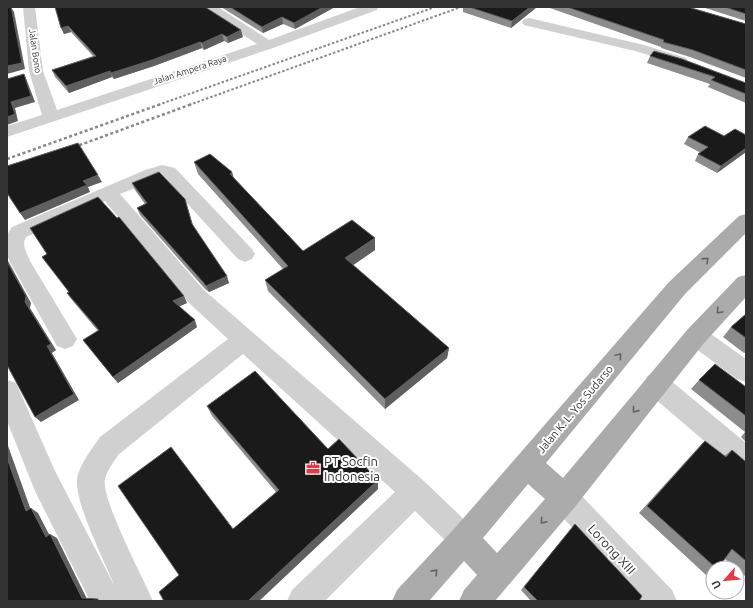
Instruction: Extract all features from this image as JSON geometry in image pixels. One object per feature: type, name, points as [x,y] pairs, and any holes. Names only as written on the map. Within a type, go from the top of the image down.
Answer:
[{"type":"main road","name":"Jalan K. L. Yos Sudarso","points":[[408,601],[464,539],[677,288],[746,221]]},
{"type":"main road","points":[[475,601],[564,498],[696,336],[746,283]]},
{"type":"main road","points":[[528,464],[564,498]]},
{"type":"main road","points":[[464,539],[497,575]]},
{"type":"street","name":"Jalan Bono","points":[[29,7],[37,72],[51,117]]},
{"type":"street","points":[[209,7],[268,45]]},
{"type":"street","name":"Jalan Ampera Raya","points":[[7,132],[268,45],[372,7]]},
{"type":"street","points":[[529,22],[639,48],[691,64]]},
{"type":"street","points":[[22,76],[37,72]]},
{"type":"street","points":[[65,340],[20,262],[14,240],[19,232],[55,215],[162,171],[169,172],[245,254]]},
{"type":"street","points":[[109,193],[196,296],[415,492],[464,539]]},
{"type":"street","points":[[696,336],[746,372]]},
{"type":"street","points":[[137,601],[94,503],[91,480],[96,466],[109,446],[244,340]]},
{"type":"street","points":[[656,384],[746,460]]},
{"type":"street","points":[[7,391],[45,481],[106,601]]},
{"type":"street","points":[[303,601],[415,492]]},
{"type":"street","name":"Lorong XIII","points":[[564,498],[661,601]]},
{"type":"building","points":[[7,7],[11,7],[22,63],[7,66]]},
{"type":"building","points":[[55,7],[205,7],[241,30],[227,37],[222,34],[202,43],[200,42],[152,60],[111,73],[110,71],[66,86],[52,70],[96,56],[68,26],[61,28]]},
{"type":"building","points":[[230,7],[323,7],[294,23],[282,17],[262,27]]},
{"type":"building","points":[[469,7],[530,7],[512,21]]},
{"type":"building","points":[[567,7],[688,7],[746,24],[746,70],[693,50],[663,42],[664,40]]},
{"type":"building","points":[[725,7],[746,7],[746,14]]},
{"type":"building","points":[[654,51],[682,59],[746,83],[746,94],[711,80],[715,77],[650,56]]},
{"type":"building","points":[[24,74],[31,96],[11,102],[15,114],[7,117],[7,79]]},
{"type":"building","points":[[705,126],[724,136],[735,129],[746,135],[746,148],[721,166],[698,154],[708,147],[688,137]]},
{"type":"building","points":[[78,143],[98,175],[83,181],[87,185],[20,213],[7,193],[7,166]]},
{"type":"building","points":[[210,154],[232,172],[230,174],[303,251],[352,220],[375,238],[345,258],[449,348],[385,399],[265,280],[288,266],[194,162]]},
{"type":"building","points":[[159,172],[185,199],[192,224],[227,276],[206,286],[137,208],[147,203],[132,183]]},
{"type":"building","points":[[98,197],[117,218],[119,217],[184,296],[173,301],[195,320],[113,377],[83,340],[99,330],[67,293],[69,292],[42,257],[47,254],[30,228]]},
{"type":"building","points":[[7,262],[26,296],[25,302],[51,344],[47,346],[74,394],[35,417],[7,365]]},
{"type":"building","points":[[746,314],[746,338],[731,327]]},
{"type":"building","points":[[715,364],[746,387],[746,416],[699,380]]},
{"type":"building","points":[[255,371],[328,449],[339,439],[378,480],[248,601],[164,601],[159,592],[179,575],[118,486],[171,447],[233,529],[279,490],[207,406]]},
{"type":"building","points":[[705,441],[726,457],[732,450],[746,462],[746,561],[732,549],[724,560],[707,560],[647,506]]},
{"type":"building","points":[[7,458],[26,511],[31,508],[46,537],[50,534],[82,598],[98,599],[98,601],[7,601]]},
{"type":"building","points":[[575,524],[642,596],[639,601],[538,601],[524,587]]},
{"type":"railway","points":[[158,105],[435,7]]},
{"type":"railway","points":[[189,105],[461,7]]},
{"type":"railway","points":[[7,159],[161,104]]},
{"type":"railway","points":[[69,149],[192,104]]},
{"type":"place","name":"PT Socfin Indonesia","points":[[313,468]]}]
